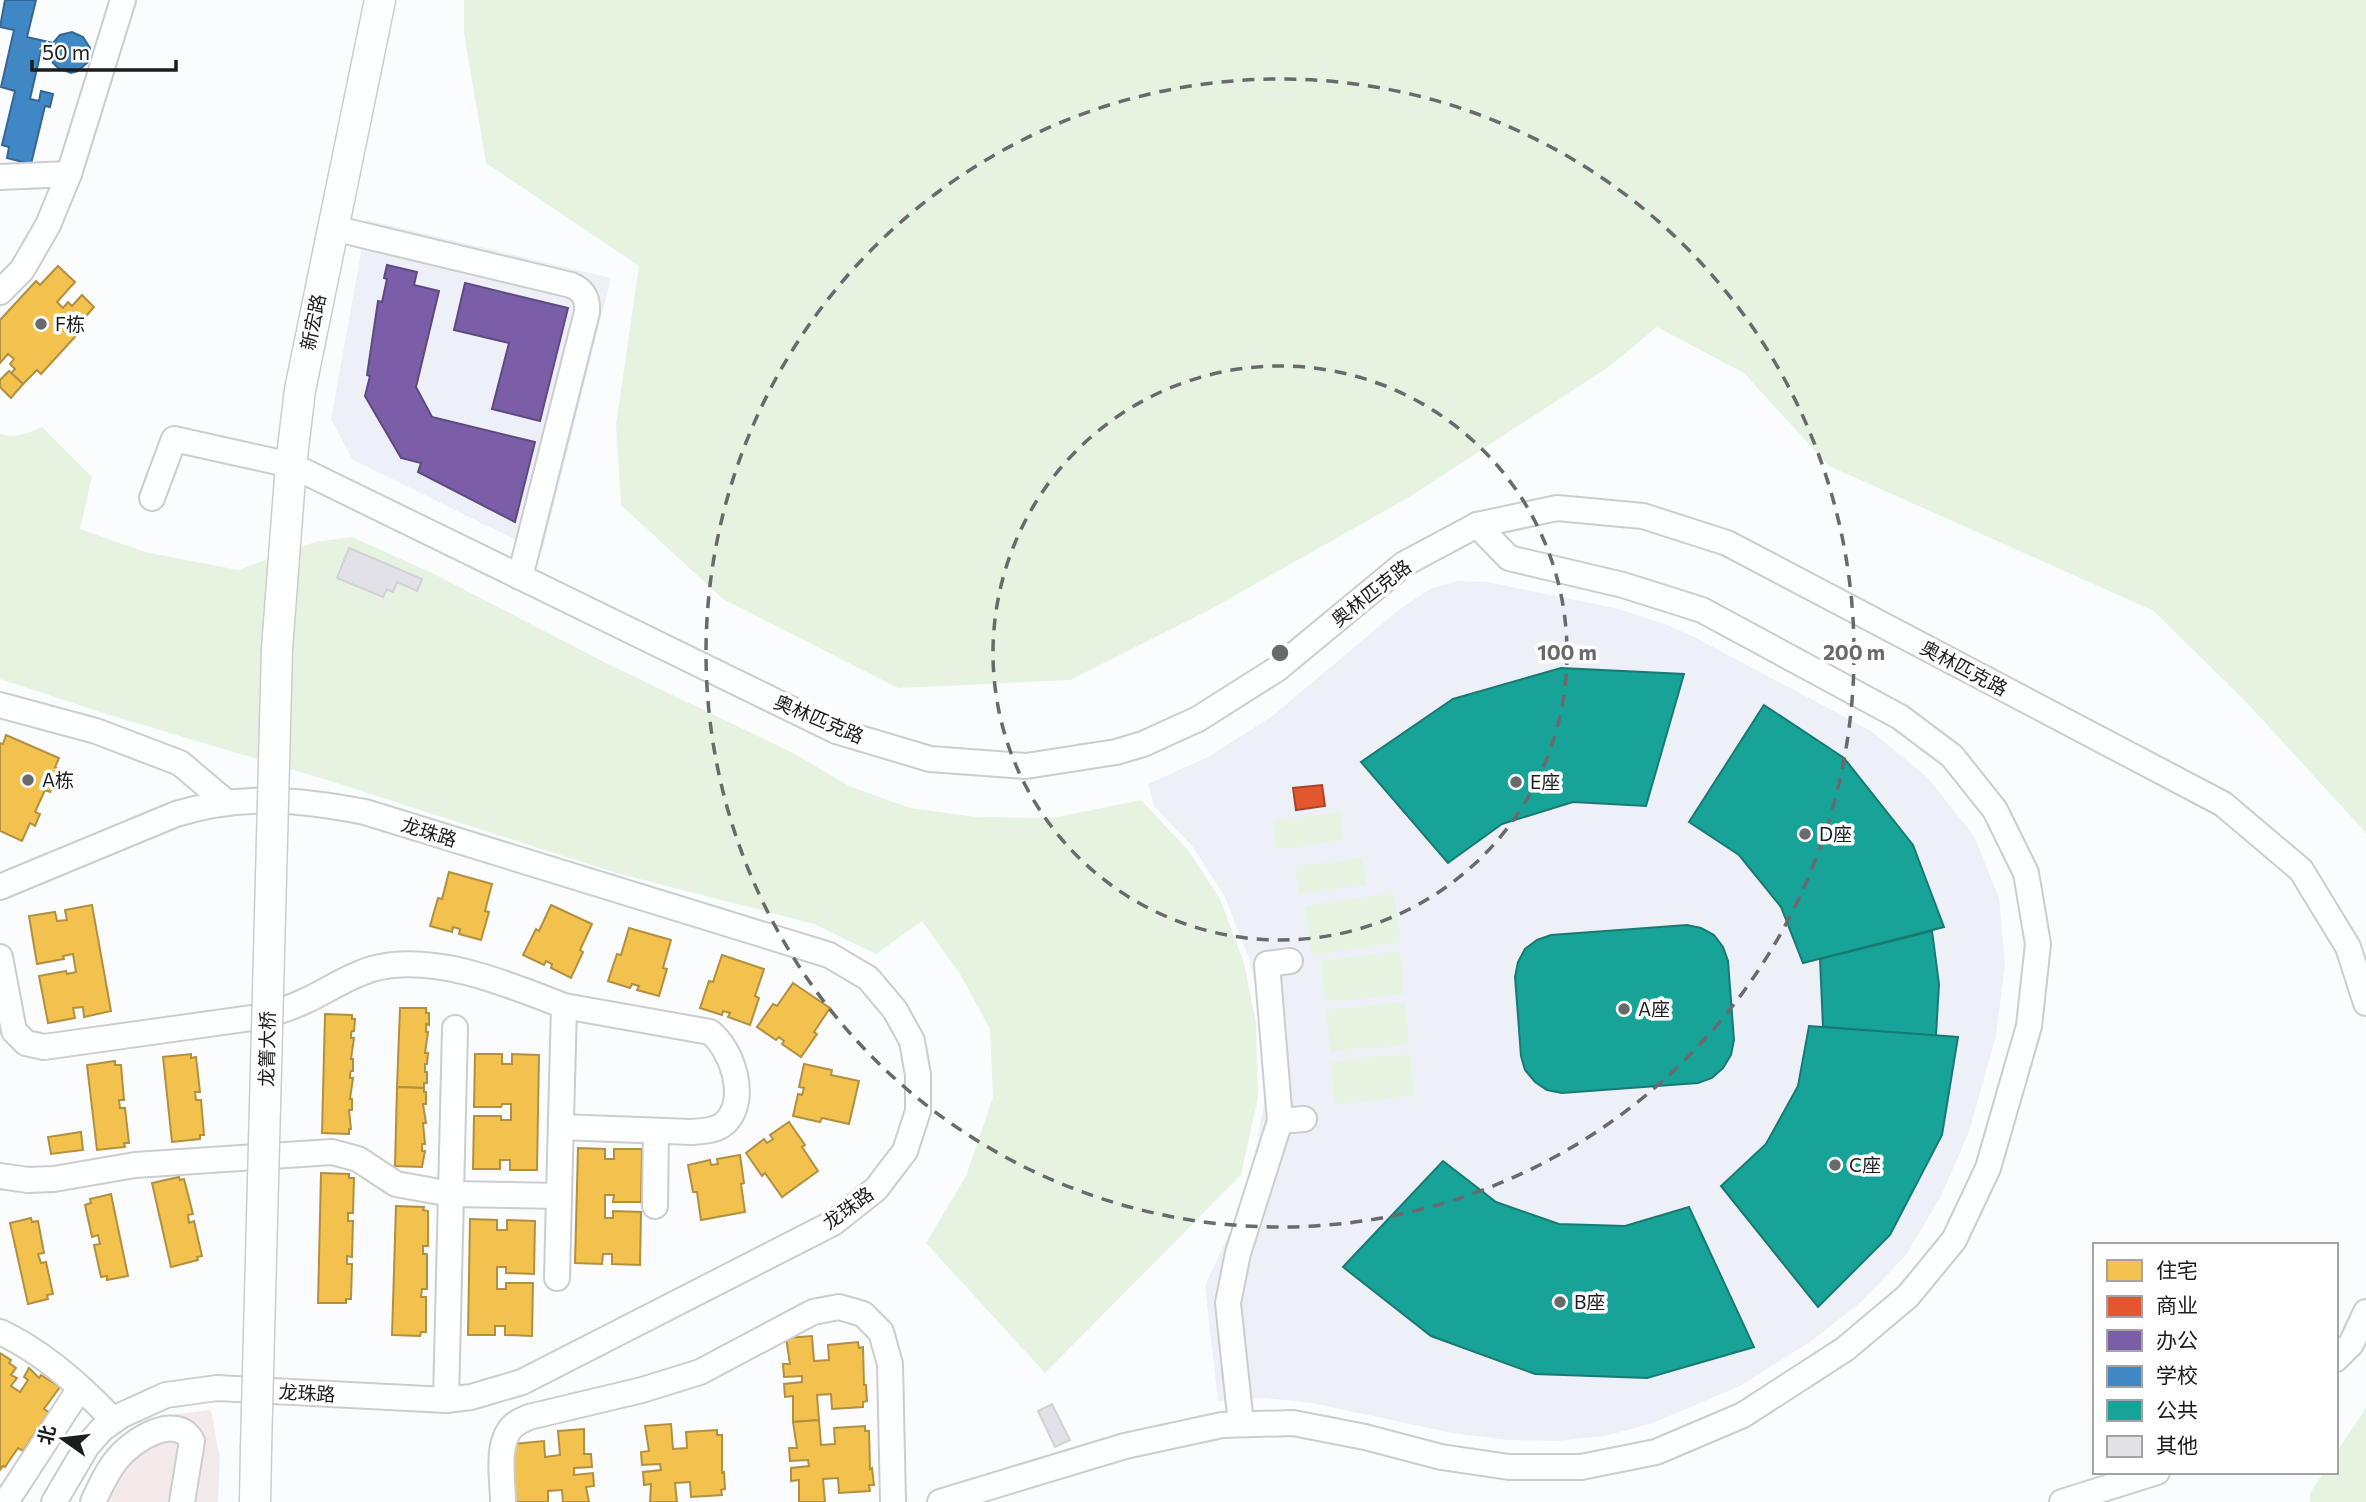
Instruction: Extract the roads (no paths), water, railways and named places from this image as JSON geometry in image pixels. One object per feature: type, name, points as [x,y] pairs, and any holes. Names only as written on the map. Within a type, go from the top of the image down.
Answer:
[{"type":"main road","name":"新宏路","points":[[277,649],[291,465],[300,390],[380,0]]},
{"type":"main road","name":"龙箐大桥","points":[[255,1502],[277,649]]},
{"type":"street","points":[[0,292],[22,270],[48,225],[69,174],[123,0]]},
{"type":"street","points":[[0,177],[69,174]]},
{"type":"street","points":[[333,228],[571,285],[586,298],[587,312],[520,577]]},
{"type":"street","name":"奥林匹克路","points":[[152,498],[174,439],[291,465],[836,731],[930,759],[1026,766],[1116,752],[1143,744],[1198,719],[1277,669],[1404,564],[1477,525],[1557,508],[1643,516],[1727,544],[2223,804],[2301,870],[2348,947],[2366,1003]]},
{"type":"street","points":[[940,1502],[1125,1446],[1222,1424],[1293,1423],[1365,1437],[1441,1457],[1509,1467],[1581,1467],[1656,1452],[1743,1415],[1845,1349],[1908,1296],[1954,1240],[1988,1168],[2029,1026],[2038,944],[2026,873],[1995,810],[1952,756],[1900,717],[1702,610],[1623,584],[1509,558],[1477,525]]},
{"type":"street","points":[[0,705],[96,731],[180,763],[226,802]]},
{"type":"street","name":"龙珠路","points":[[0,887],[177,814],[226,802],[314,802],[365,812],[829,955],[868,978],[895,1010],[912,1041],[918,1075],[918,1111],[905,1151],[876,1189],[832,1223],[522,1382],[471,1398],[446,1400],[204,1388],[166,1395],[108,1425],[87,1447],[54,1502]]},
{"type":"street","points":[[0,957],[6,1026],[26,1043],[50,1047],[259,1017],[283,1011],[363,973],[392,965],[414,965],[447,968],[481,976],[564,1006],[699,1028],[720,1039],[731,1062],[736,1088],[733,1111],[719,1127],[706,1131],[561,1127]]},
{"type":"street","points":[[1241,1424],[1228,1303],[1238,1253],[1292,1120],[1267,964],[1290,961]]},
{"type":"street","points":[[557,1278],[564,1006]]},
{"type":"street","points":[[446,1400],[455,1028]]},
{"type":"street","points":[[655,1206],[656,1131]]},
{"type":"street","points":[[0,1176],[28,1180],[54,1179],[135,1165],[302,1164],[342,1153],[358,1159],[396,1184],[451,1194],[559,1196]]},
{"type":"street","points":[[503,1502],[503,1453],[505,1438],[513,1426],[529,1417],[642,1390],[700,1372],[813,1312],[839,1307],[863,1314],[881,1332],[890,1364],[893,1502]]},
{"type":"street","points":[[2338,1357],[2351,1344],[2366,1312]]},
{"type":"street","points":[[0,1332],[42,1357],[108,1425]]},
{"type":"street","points":[[6,1502],[76,1394]]},
{"type":"street","points":[[93,1502],[117,1459],[130,1446],[148,1435],[173,1427],[182,1429],[192,1441],[182,1502]]},
{"type":"street","points":[[2062,1502],[2151,1474]]},
{"type":"place","name":"F栋","points":[[41,324]]},
{"type":"place","name":"A栋","points":[[28,780]]},
{"type":"place","name":"E座","points":[[1516,782]]},
{"type":"place","name":"D座","points":[[1805,834]]},
{"type":"place","name":"A座","points":[[1624,1009]]},
{"type":"place","name":"C座","points":[[1835,1165]]},
{"type":"place","name":"B座","points":[[1560,1302]]}]
